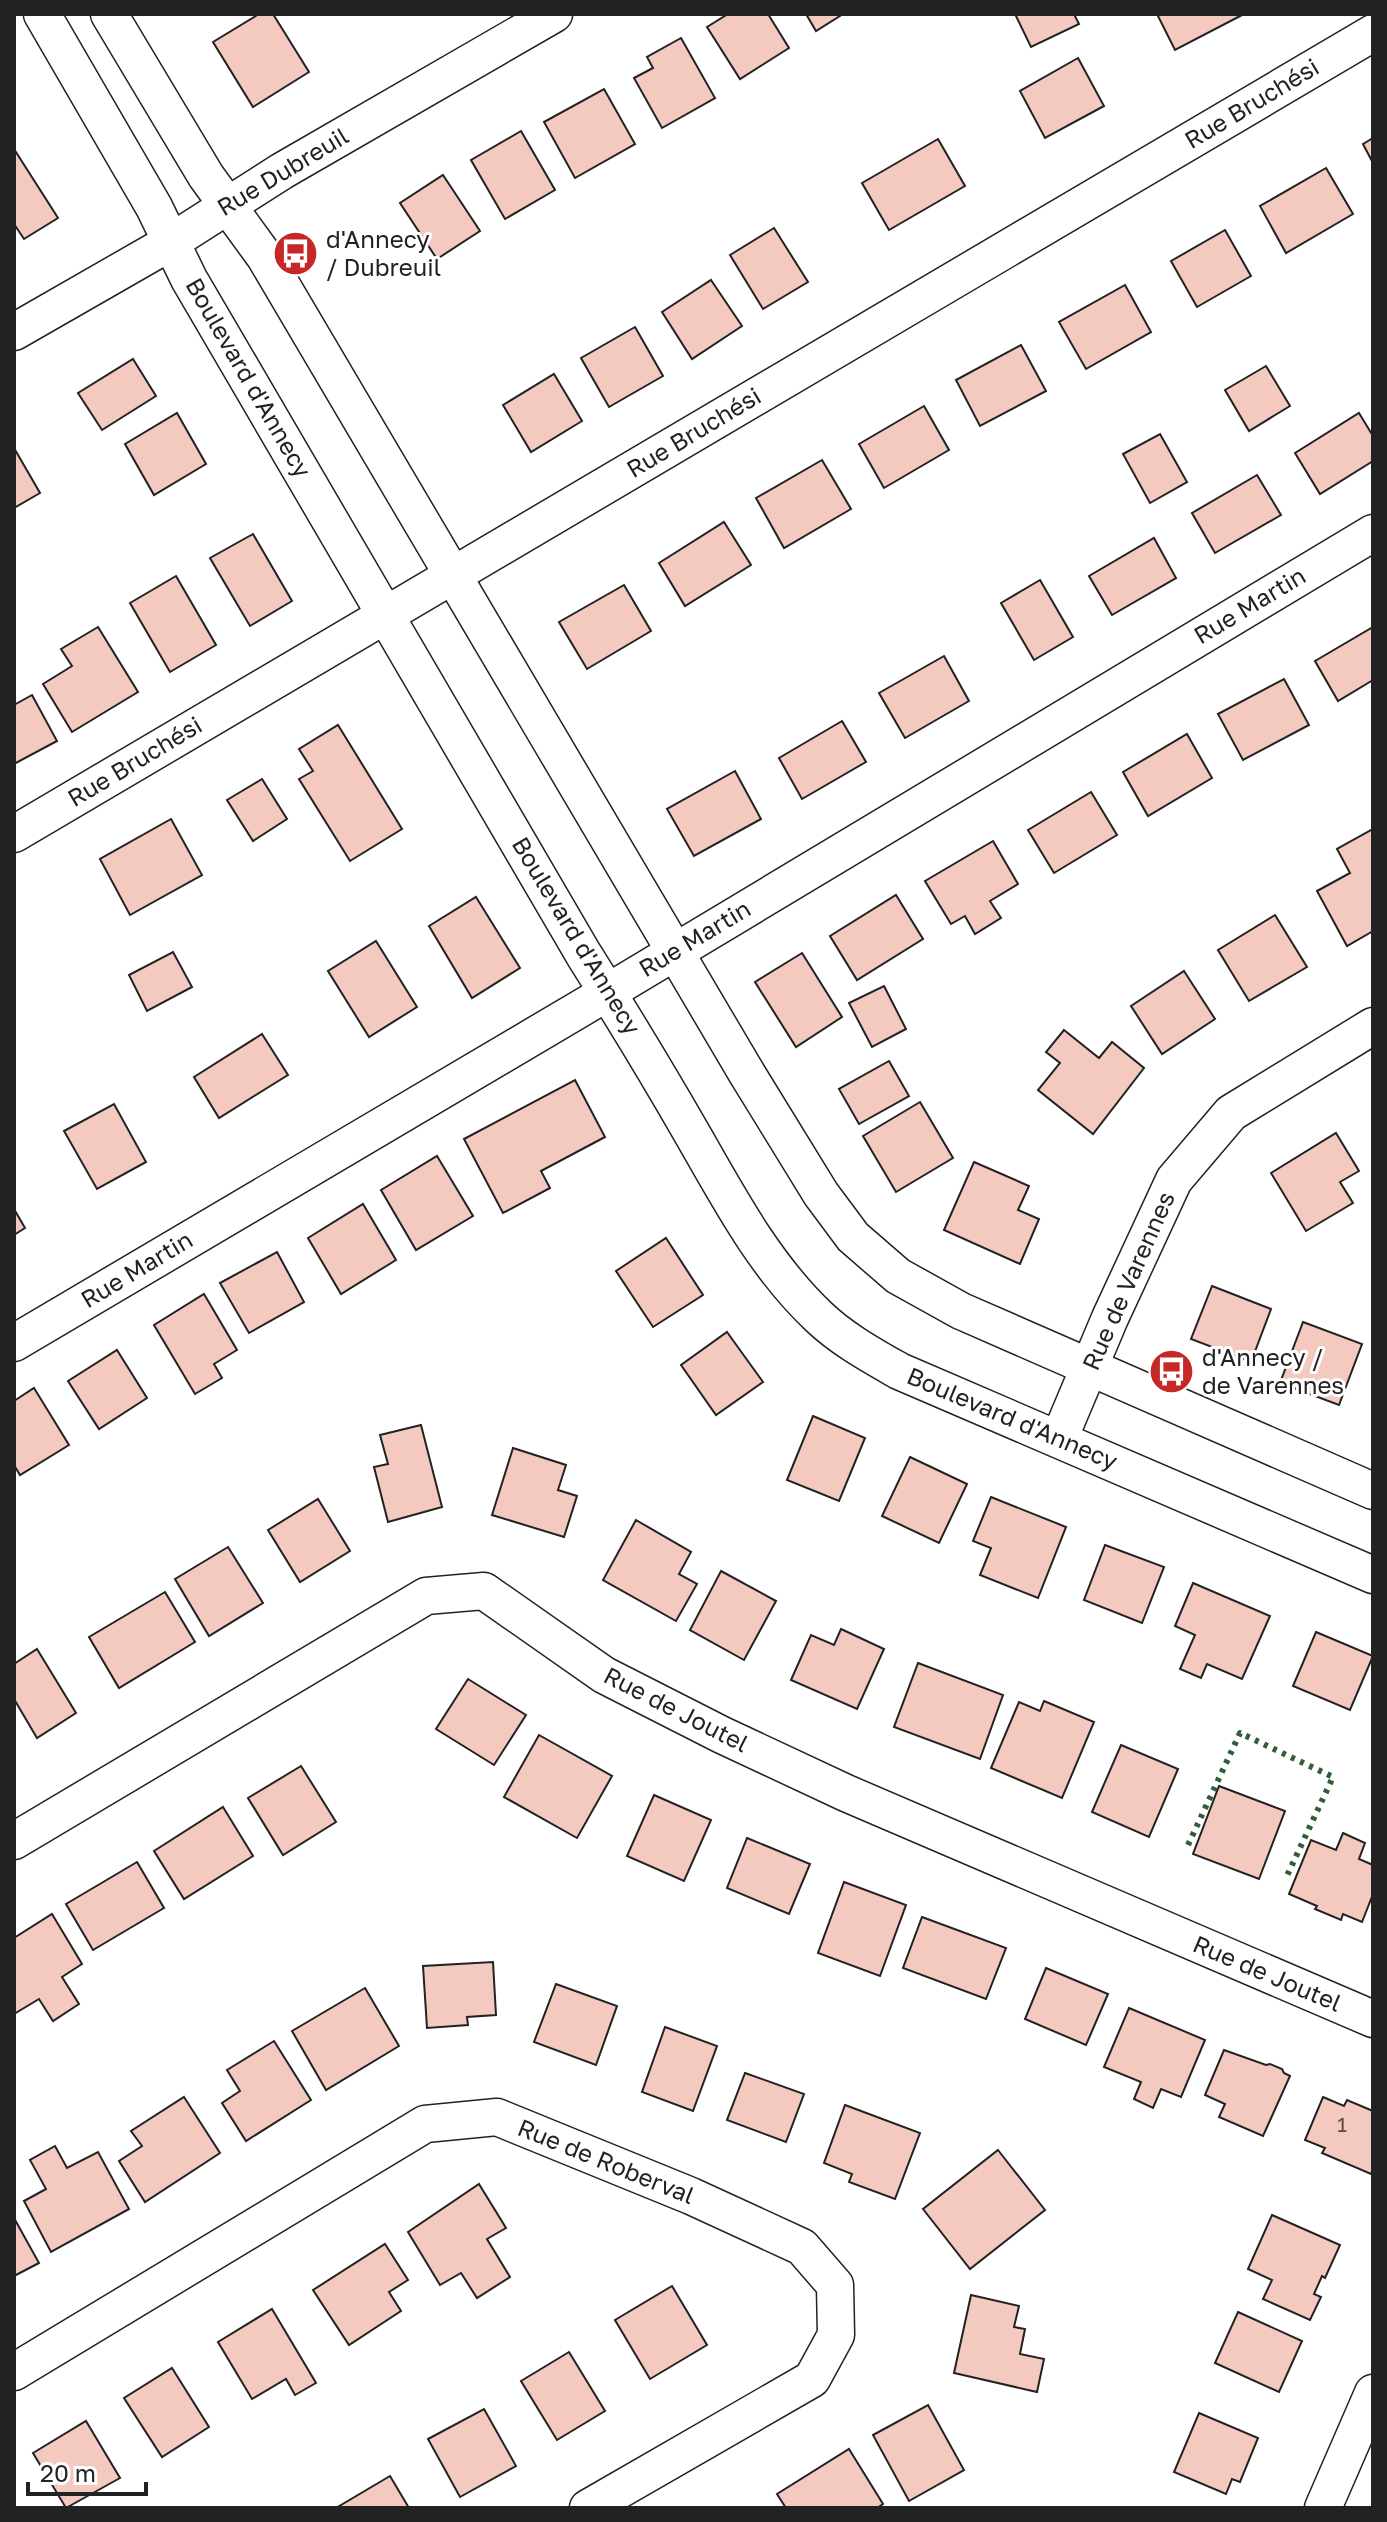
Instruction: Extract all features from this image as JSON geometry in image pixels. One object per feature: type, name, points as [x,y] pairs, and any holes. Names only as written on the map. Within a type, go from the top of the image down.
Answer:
[{"type":"street","name":"Boulevard d'Annecy","points":[[42,14],[154,207],[189,279],[749,1230],[783,1279],[846,1339],[899,1371],[1373,1575]]},
{"type":"street","points":[[109,14],[206,176],[265,257],[798,1158],[853,1237],[891,1271],[961,1311],[1373,1491]]},
{"type":"street","name":"Rue Dubreuil","points":[[14,332],[171,242],[228,203],[554,14]]},
{"type":"street","name":"Rue Bruchési","points":[[14,834],[1373,33]]},
{"type":"street","name":"Rue Martin","points":[[14,1343],[608,992],[1373,533]]},
{"type":"street","name":"Rue de Varennes","points":[[1059,1439],[1174,1180],[1231,1113],[1373,1026]]},
{"type":"street","name":"Rue de Joutel","points":[[14,1841],[426,1596],[484,1591],[604,1675],[722,1735],[846,1793],[1373,2019]]},
{"type":"street","name":"Rue de Roberval","points":[[14,2372],[425,2124],[497,2117],[691,2196],[802,2247],[835,2285],[836,2335],[812,2379],[588,2508]]},
{"type":"street","points":[[1323,2508],[1373,2393]]},
{"type":"building","points":[[259,14],[273,14],[309,72],[253,107],[213,42]]},
{"type":"building","points":[[728,14],[768,14],[789,48],[740,79],[707,27]]},
{"type":"building","points":[[806,14],[843,14],[816,31]]},
{"type":"building","points":[[1015,14],[1074,14],[1079,24],[1031,47]]},
{"type":"building","points":[[1157,14],[1244,14],[1175,50]]},
{"type":"building","points":[[681,38],[715,98],[662,128],[634,78],[653,68],[647,57]]},
{"type":"building","points":[[1078,58],[1104,106],[1045,138],[1020,91]]},
{"type":"building","points":[[604,89],[635,144],[575,178],[544,122]]},
{"type":"building","points":[[521,131],[555,190],[505,219],[471,160]]},
{"type":"building","points":[[1373,138],[1373,163],[1363,144]]},
{"type":"building","points":[[938,139],[965,186],[889,230],[862,183]]},
{"type":"building","points":[[14,149],[58,218],[24,239],[14,224]]},
{"type":"building","points":[[1326,168],[1353,214],[1286,253],[1260,206]]},
{"type":"building","points":[[443,175],[480,231],[437,259],[400,203]]},
{"type":"building","points":[[774,228],[808,282],[763,309],[730,255]]},
{"type":"building","points":[[1225,230],[1251,276],[1197,307],[1171,261]]},
{"type":"building","points":[[711,280],[742,326],[692,359],[662,312]]},
{"type":"building","points":[[1125,285],[1151,332],[1086,369],[1059,322]]},
{"type":"building","points":[[635,327],[663,376],[609,407],[581,358]]},
{"type":"building","points":[[1021,345],[1046,391],[980,426],[956,380]]},
{"type":"building","points":[[133,359],[156,396],[102,430],[78,393]]},
{"type":"building","points":[[1266,366],[1290,406],[1249,431],[1225,390]]},
{"type":"building","points":[[554,374],[582,421],[531,452],[503,405]]},
{"type":"building","points":[[924,406],[949,450],[884,488],[859,444]]},
{"type":"building","points":[[177,413],[206,464],[154,495],[125,444]]},
{"type":"building","points":[[1359,413],[1373,436],[1373,461],[1320,494],[1295,453]]},
{"type":"building","points":[[1160,434],[1187,482],[1150,503],[1123,454]]},
{"type":"building","points":[[14,448],[40,493],[14,508]]},
{"type":"building","points":[[822,460],[851,509],[784,548],[756,498]]},
{"type":"building","points":[[1257,475],[1281,515],[1215,553],[1192,513]]},
{"type":"building","points":[[724,522],[751,565],[685,606],[659,563]]},
{"type":"building","points":[[253,534],[292,601],[250,626],[210,558]]},
{"type":"building","points":[[1154,538],[1176,578],[1112,615],[1089,576]]},
{"type":"building","points":[[176,576],[216,645],[170,672],[130,603]]},
{"type":"building","points":[[1040,580],[1073,637],[1034,660],[1001,603]]},
{"type":"building","points":[[624,585],[651,631],[587,669],[559,622]]},
{"type":"building","points":[[98,627],[138,692],[72,732],[43,684],[72,666],[61,649]]},
{"type":"building","points":[[1373,627],[1373,680],[1338,701],[1315,661]]},
{"type":"building","points":[[944,656],[969,701],[905,738],[879,693]]},
{"type":"building","points":[[1284,679],[1309,725],[1243,760],[1218,714]]},
{"type":"building","points":[[32,695],[57,741],[14,764],[14,705]]},
{"type":"building","points":[[842,721],[866,762],[802,799],[779,758]]},
{"type":"building","points":[[338,725],[402,829],[350,861],[299,779],[313,771],[299,749]]},
{"type":"building","points":[[1187,734],[1212,778],[1148,816],[1123,772]]},
{"type":"building","points":[[735,771],[761,819],[694,856],[667,809]]},
{"type":"building","points":[[262,779],[287,819],[253,841],[227,800]]},
{"type":"building","points":[[1091,792],[1117,835],[1054,873],[1028,830]]},
{"type":"building","points":[[171,819],[202,875],[130,915],[100,859]]},
{"type":"building","points":[[1373,829],[1373,931],[1347,946],[1317,891],[1350,873],[1337,849]]},
{"type":"building","points":[[993,841],[1018,884],[990,901],[1001,918],[975,934],[965,916],[951,924],[925,881]]},
{"type":"building","points":[[896,895],[923,939],[857,980],[830,936]]},
{"type":"building","points":[[476,897],[520,968],[472,998],[429,926]]},
{"type":"building","points":[[1275,915],[1307,967],[1249,1001],[1218,950]]},
{"type":"building","points":[[376,941],[417,1007],[369,1037],[328,971]]},
{"type":"building","points":[[173,952],[192,987],[147,1011],[129,975]]},
{"type":"building","points":[[802,953],[842,1017],[796,1047],[755,982]]},
{"type":"building","points":[[1184,971],[1215,1019],[1162,1054],[1131,1006]]},
{"type":"building","points":[[884,986],[906,1029],[872,1047],[849,1003]]},
{"type":"building","points":[[1064,1030],[1099,1058],[1112,1042],[1144,1068],[1093,1134],[1038,1090],[1060,1063],[1046,1052]]},
{"type":"building","points":[[262,1034],[288,1075],[219,1118],[194,1077]]},
{"type":"building","points":[[889,1061],[909,1096],[859,1124],[839,1089]]},
{"type":"building","points":[[575,1080],[605,1137],[541,1171],[550,1188],[503,1213],[464,1139]]},
{"type":"building","points":[[920,1102],[953,1158],[896,1192],[863,1136]]},
{"type":"building","points":[[114,1104],[146,1162],[97,1189],[64,1131]]},
{"type":"building","points":[[1336,1133],[1359,1171],[1340,1182],[1353,1203],[1306,1231],[1271,1173]]},
{"type":"building","points":[[437,1156],[473,1216],[416,1250],[381,1190]]},
{"type":"building","points":[[974,1162],[1029,1186],[1018,1210],[1039,1219],[1020,1264],[944,1230]]},
{"type":"building","points":[[363,1204],[396,1260],[341,1294],[308,1238]]},
{"type":"building","points":[[14,1209],[25,1228],[14,1235]]},
{"type":"building","points":[[666,1238],[703,1295],[653,1327],[616,1271]]},
{"type":"building","points":[[277,1252],[304,1302],[249,1333],[220,1283]]},
{"type":"building","points":[[1212,1286],[1271,1309],[1251,1362],[1191,1339]]},
{"type":"building","points":[[204,1294],[237,1350],[214,1364],[222,1378],[195,1394],[154,1325]]},
{"type":"building","points":[[1303,1322],[1362,1344],[1339,1405],[1280,1383]]},
{"type":"building","points":[[727,1332],[763,1382],[716,1415],[681,1365]]},
{"type":"building","points":[[117,1350],[147,1398],[99,1429],[68,1381]]},
{"type":"building","points":[[34,1388],[69,1445],[20,1475],[14,1465],[14,1401]]},
{"type":"building","points":[[813,1416],[865,1438],[839,1501],[787,1480]]},
{"type":"building","points":[[421,1425],[442,1507],[388,1522],[374,1467],[388,1464],[380,1435]]},
{"type":"building","points":[[513,1448],[566,1465],[558,1490],[577,1496],[564,1537],[492,1515]]},
{"type":"building","points":[[910,1457],[967,1484],[939,1543],[882,1516]]},
{"type":"building","points":[[991,1497],[1066,1527],[1038,1598],[980,1575],[991,1548],[973,1541]]},
{"type":"building","points":[[318,1499],[350,1551],[300,1582],[268,1530]]},
{"type":"building","points":[[636,1520],[691,1552],[679,1574],[697,1584],[676,1621],[603,1580]]},
{"type":"building","points":[[1105,1545],[1164,1567],[1142,1623],[1084,1600]]},
{"type":"building","points":[[228,1547],[263,1603],[209,1636],[175,1579]]},
{"type":"building","points":[[721,1571],[776,1601],[744,1660],[690,1630]]},
{"type":"building","points":[[1193,1583],[1270,1616],[1242,1679],[1207,1664],[1201,1678],[1180,1669],[1195,1635],[1175,1626]]},
{"type":"building","points":[[165,1592],[195,1642],[119,1688],[89,1637]]},
{"type":"building","points":[[841,1629],[884,1649],[857,1709],[791,1680],[811,1635],[834,1645]]},
{"type":"building","points":[[1316,1632],[1373,1656],[1350,1710],[1293,1686]]},
{"type":"building","points":[[37,1649],[76,1713],[37,1738],[14,1699],[14,1664]]},
{"type":"building","points":[[918,1663],[1003,1695],[980,1759],[894,1727]]},
{"type":"building","points":[[468,1679],[526,1715],[494,1765],[436,1729]]},
{"type":"building","points":[[1044,1701],[1094,1722],[1062,1798],[991,1768],[1019,1702],[1040,1711]]},
{"type":"building","points":[[539,1735],[612,1776],[577,1838],[504,1797]]},
{"type":"building","points":[[1121,1745],[1178,1769],[1149,1837],[1092,1812]]},
{"type":"building","points":[[301,1766],[336,1822],[283,1855],[248,1798]]},
{"type":"building","points":[[1219,1786],[1285,1811],[1259,1879],[1193,1854]]},
{"type":"building","points":[[654,1795],[711,1820],[684,1881],[627,1856]]},
{"type":"building","points":[[223,1807],[253,1856],[184,1899],[154,1851]]},
{"type":"building","points":[[1343,1833],[1365,1843],[1359,1859],[1373,1865],[1373,1894],[1362,1922],[1343,1914],[1341,1920],[1289,1894],[1311,1840],[1336,1850]]},
{"type":"building","points":[[747,1838],[810,1864],[789,1914],[727,1888]]},
{"type":"building","points":[[137,1862],[164,1908],[93,1950],[66,1904]]},
{"type":"building","points":[[844,1882],[906,1905],[880,1976],[818,1953]]},
{"type":"building","points":[[52,1914],[82,1964],[62,1977],[79,2004],[53,2021],[39,1999],[14,2014],[14,1938]]},
{"type":"building","points":[[922,1917],[1006,1948],[986,1999],[903,1968]]},
{"type":"building","points":[[493,1962],[496,2015],[467,2017],[468,2025],[427,2028],[423,1966]]},
{"type":"building","points":[[1046,1968],[1108,1994],[1086,2045],[1025,2019]]},
{"type":"building","points":[[556,1984],[617,2006],[596,2065],[534,2042]]},
{"type":"building","points":[[365,1988],[399,2046],[326,2090],[292,2031]]},
{"type":"building","points":[[1129,2008],[1205,2040],[1181,2097],[1161,2089],[1153,2108],[1134,2099],[1141,2082],[1104,2067]]},
{"type":"building","points":[[665,2027],[717,2046],[693,2111],[642,2092]]},
{"type":"building","points":[[274,2041],[311,2100],[246,2141],[222,2103],[240,2091],[227,2070]]},
{"type":"building","points":[[1224,2050],[1270,2064],[1290,2076],[1263,2136],[1219,2117],[1225,2104],[1205,2095]]},
{"type":"building","points":[[745,2073],[804,2094],[786,2142],[727,2120]]},
{"type":"building","points":[[184,2097],[220,2153],[145,2202],[119,2161],[142,2146],[131,2131]]},
{"type":"building","points":[[1323,2097],[1344,2106],[1347,2100],[1373,2111],[1371,2174],[1322,2153],[1325,2148],[1305,2140]]},
{"type":"building","points":[[845,2105],[920,2133],[895,2199],[849,2182],[852,2174],[824,2163]]},
{"type":"building","points":[[55,2146],[67,2168],[98,2152],[129,2209],[51,2252],[24,2201],[46,2189],[30,2160]]},
{"type":"building","points":[[998,2150],[1045,2210],[970,2269],[923,2209]]},
{"type":"building","points":[[479,2184],[506,2228],[487,2239],[510,2277],[477,2298],[461,2273],[440,2285],[408,2232]]},
{"type":"building","points":[[1272,2215],[1340,2245],[1314,2294],[1321,2297],[1310,2320],[1263,2299],[1272,2280],[1248,2269]]},
{"type":"building","points":[[14,2218],[39,2263],[14,2276]]},
{"type":"building","points":[[385,2244],[408,2280],[389,2292],[401,2311],[349,2345],[313,2290]]},
{"type":"building","points":[[672,2286],[707,2345],[650,2379],[615,2320]]},
{"type":"building","points":[[971,2295],[1019,2306],[1014,2327],[1025,2329],[1020,2354],[1044,2359],[1037,2392],[954,2373]]},
{"type":"building","points":[[272,2309],[316,2383],[295,2395],[286,2379],[252,2399],[218,2342]]},
{"type":"building","points":[[1238,2312],[1302,2341],[1279,2392],[1215,2363]]},
{"type":"building","points":[[569,2352],[605,2411],[557,2440],[521,2381]]},
{"type":"building","points":[[172,2368],[209,2427],[162,2457],[124,2398]]},
{"type":"building","points":[[928,2405],[964,2470],[909,2501],[873,2435]]},
{"type":"building","points":[[484,2409],[516,2466],[460,2497],[428,2439]]},
{"type":"building","points":[[1199,2413],[1258,2438],[1240,2482],[1232,2479],[1226,2494],[1174,2472]]},
{"type":"building","points":[[86,2421],[120,2478],[66,2508],[33,2453]]},
{"type":"building","points":[[849,2449],[883,2504],[877,2508],[786,2508],[777,2494]]},
{"type":"building","points":[[390,2476],[409,2508],[336,2508]]},
{"type":"hedge","points":[[1188,1845],[1240,1733],[1333,1777],[1285,1880]]},
{"type":"place","name":"d'Annecy / Dubreuil","points":[[295,254]]},
{"type":"place","name":"d'Annecy / de Varennes","points":[[1171,1372]]}]
